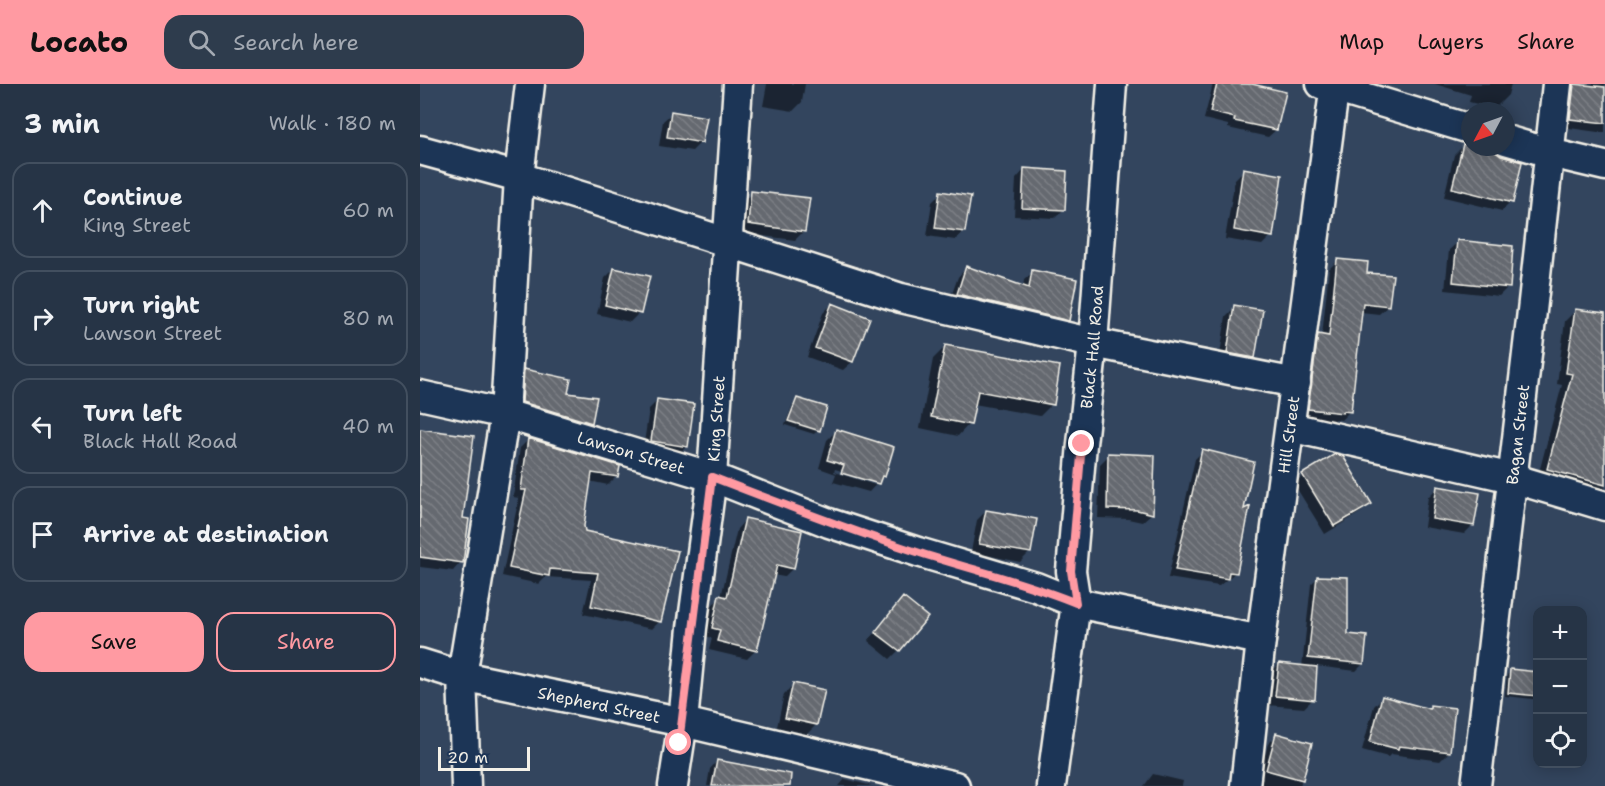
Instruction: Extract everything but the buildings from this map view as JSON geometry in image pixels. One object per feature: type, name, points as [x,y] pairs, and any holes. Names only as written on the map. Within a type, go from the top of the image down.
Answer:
[{"type":"street","points":[[466,786],[462,676],[505,414],[519,177],[530,84]]},
{"type":"street","name":"King Street","points":[[673,786],[683,722],[692,628],[712,477],[738,84]]},
{"type":"street","name":"Black Hall Road","points":[[1051,786],[1076,603],[1071,571],[1093,343],[1112,84]]},
{"type":"street","name":"Bagan Street","points":[[1476,786],[1557,84]]},
{"type":"street","points":[[1330,86],[1461,126]]},
{"type":"street","name":"Hill Street","points":[[1245,786],[1261,640],[1296,383],[1330,86]]},
{"type":"street","points":[[1515,143],[1605,166]]},
{"type":"street","points":[[420,150],[519,177],[728,241],[901,298],[1093,343],[1296,383]]},
{"type":"street","name":"Lawson Street","points":[[420,395],[505,414],[712,477],[829,523],[1036,587],[1076,603],[1261,640]]},
{"type":"street","points":[[1290,428],[1512,478],[1605,506]]},
{"type":"street","name":"Shepherd Street","points":[[420,663],[462,676],[683,722],[955,786]]},
{"type":"route","points":[[679,743],[712,477],[829,523],[1036,587],[1076,603],[1071,571],[1082,444]]}]
